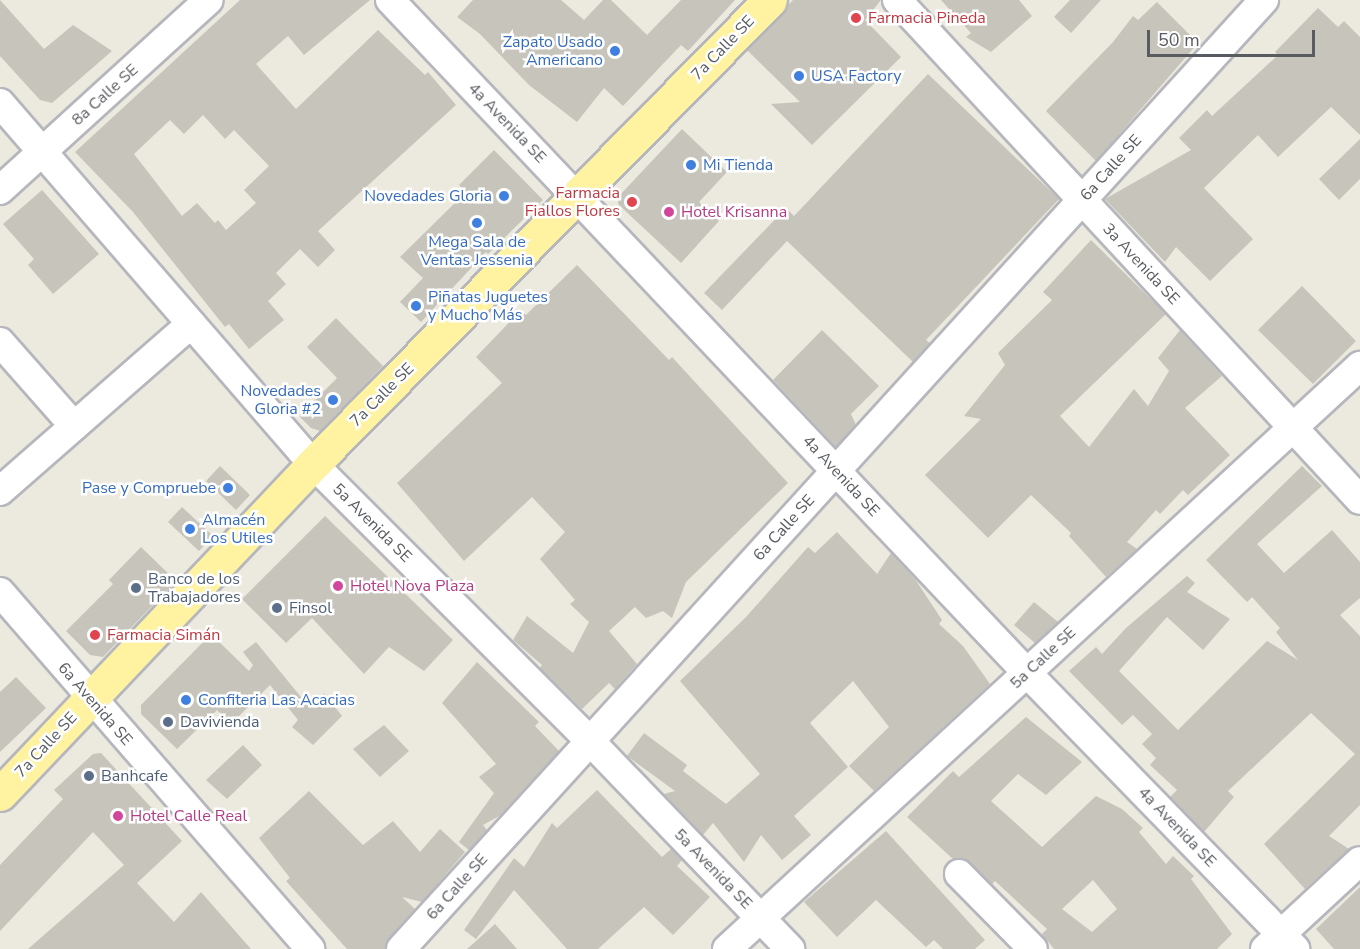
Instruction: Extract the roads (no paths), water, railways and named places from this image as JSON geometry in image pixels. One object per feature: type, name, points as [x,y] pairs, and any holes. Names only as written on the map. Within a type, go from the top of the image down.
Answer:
[{"type":"main road","name":"7a Calle SE","points":[[0,794],[314,464],[770,0]]},
{"type":"street","name":"8a Calle SE","points":[[0,190],[209,0]]},
{"type":"street","name":"4a Avenida SE","points":[[390,0],[1027,672],[1280,944]]},
{"type":"street","name":"3a Avenida SE","points":[[897,0],[1360,500]]},
{"type":"street","name":"6a Calle SE","points":[[401,949],[1264,0]]},
{"type":"street","name":"5a Avenida SE","points":[[0,103],[41,153],[314,464],[590,741],[790,949]]},
{"type":"street","points":[[0,491],[191,324]]},
{"type":"street","points":[[0,342],[74,426]]},
{"type":"street","name":"5a Calle SE","points":[[727,949],[1360,366]]},
{"type":"street","name":"6a Avenida SE","points":[[0,592],[310,949]]},
{"type":"street","points":[[1280,944],[1360,861]]},
{"type":"street","points":[[959,874],[1033,949]]},
{"type":"place","name":"Farmacia Pineda","points":[[856,18]]},
{"type":"place","name":"Zapato Usado Americano","points":[[615,51]]},
{"type":"place","name":"USA Factory","points":[[799,76]]},
{"type":"place","name":"Mi Tienda","points":[[691,165]]},
{"type":"place","name":"Novedades Gloria","points":[[504,196]]},
{"type":"place","name":"Farmacia Fiallos Flores","points":[[632,202]]},
{"type":"place","name":"Hotel Krisanna","points":[[669,212]]},
{"type":"place","name":"Mega Sala de Ventas Jessenia","points":[[477,223]]},
{"type":"place","name":"Piñatas Juguetes y Mucho Más","points":[[416,306]]},
{"type":"place","name":"Novedades Gloria #2","points":[[333,400]]},
{"type":"place","name":"Pase y Compruebe","points":[[228,488]]},
{"type":"place","name":"Almacén Los Utiles","points":[[190,529]]},
{"type":"place","name":"Hotel Nova Plaza","points":[[338,586]]},
{"type":"place","name":"Banco de los Trabajadores","points":[[136,588]]},
{"type":"place","name":"Finsol","points":[[277,608]]},
{"type":"place","name":"Farmacia Simán","points":[[95,635]]},
{"type":"place","name":"Confiteria Las Acacias","points":[[186,700]]},
{"type":"place","name":"Davivienda","points":[[168,722]]},
{"type":"place","name":"Banhcafe","points":[[89,776]]},
{"type":"place","name":"Hotel Calle Real","points":[[118,816]]}]
